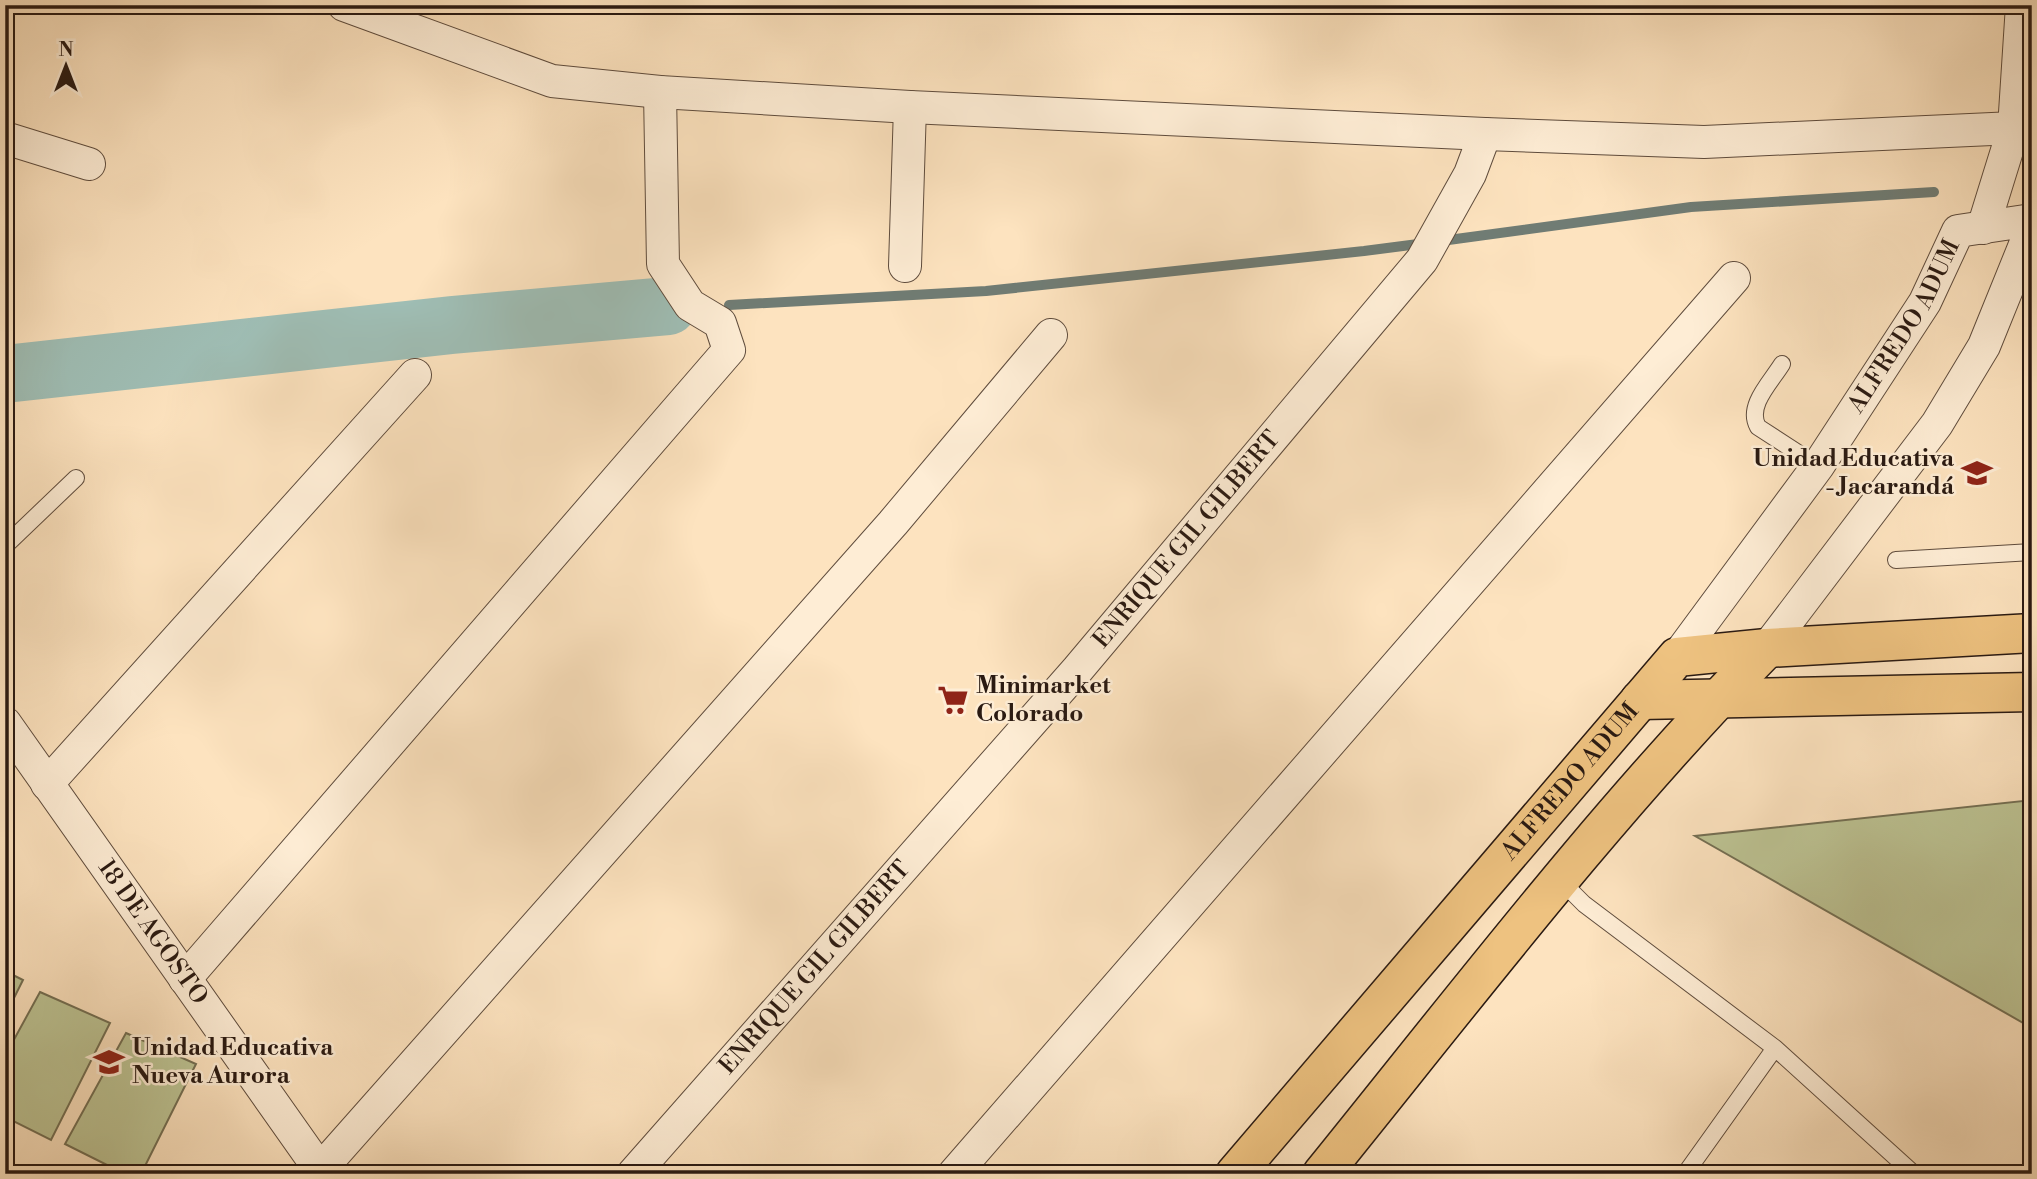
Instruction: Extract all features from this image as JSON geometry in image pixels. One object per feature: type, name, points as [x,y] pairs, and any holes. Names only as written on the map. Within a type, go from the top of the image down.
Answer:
[{"type":"main road","points":[[1677,657],[1768,648],[2032,633]]},
{"type":"main road","name":"ALFREDO ADUM","points":[[1322,1174],[1560,880],[1717,699],[1768,648]]},
{"type":"main road","name":"ALFREDO ADUM","points":[[1235,1174],[1677,657]]},
{"type":"main road","points":[[1640,700],[2032,692]]},
{"type":"street","points":[[344,5],[552,81],[660,92],[910,107],[1704,142],[2014,128]]},
{"type":"street","points":[[1983,228],[2014,128],[2022,5]]},
{"type":"street","points":[[185,979],[729,350],[720,323],[690,305],[663,264],[660,92]]},
{"type":"street","points":[[905,266],[910,107]]},
{"type":"street","name":"ENRIQUE GIL GILBERT","points":[[633,1174],[1078,668],[1422,260],[1470,174],[1485,134]]},
{"type":"street","points":[[5,138],[89,164]]},
{"type":"street","name":"ALFREDO ADUM","points":[[1677,657],[1818,466],[1925,302],[1958,231],[2025,221],[2031,223],[2031,230],[1984,346],[1937,424],[1768,648]]},
{"type":"street","points":[[954,1174],[1734,278]]},
{"type":"street","points":[[322,1172],[884,533],[1051,335]]},
{"type":"street","points":[[47,784],[415,375]]},
{"type":"street","name":"18 DE AGOSTO","points":[[5,723],[322,1172]]},
{"type":"lane","points":[[1782,364],[1755,407],[1754,419],[1758,427],[1818,466]]},
{"type":"lane","points":[[5,546],[76,478]]},
{"type":"lane","points":[[1896,560],[2032,552]]},
{"type":"lane","points":[[1560,880],[1584,904],[1775,1048],[1914,1174]]},
{"type":"lane","points":[[1685,1174],[1775,1048]]},
{"type":"green space","points":[[2032,800],[2032,1028],[1695,836]]},
{"type":"green space","points":[[5,971],[23,980],[5,1016]]},
{"type":"green space","points":[[40,992],[110,1023],[51,1140],[5,1117],[5,1056]]},
{"type":"green space","points":[[126,1033],[196,1064],[141,1174],[125,1174],[65,1144]]},
{"type":"waterway","points":[[1441,241],[1691,207],[1934,192]]},
{"type":"waterway","points":[[729,305],[986,291],[1426,243]]},
{"type":"waterway","points":[[5,374],[452,325],[668,306]]},
{"type":"place","name":"Unidad Educativa - Jacarandá","points":[[1977,473]]},
{"type":"place","name":"Minimarket Colorado","points":[[953,700]]},
{"type":"place","name":"Unidad Educativa Nueva Aurora","points":[[109,1062]]}]
